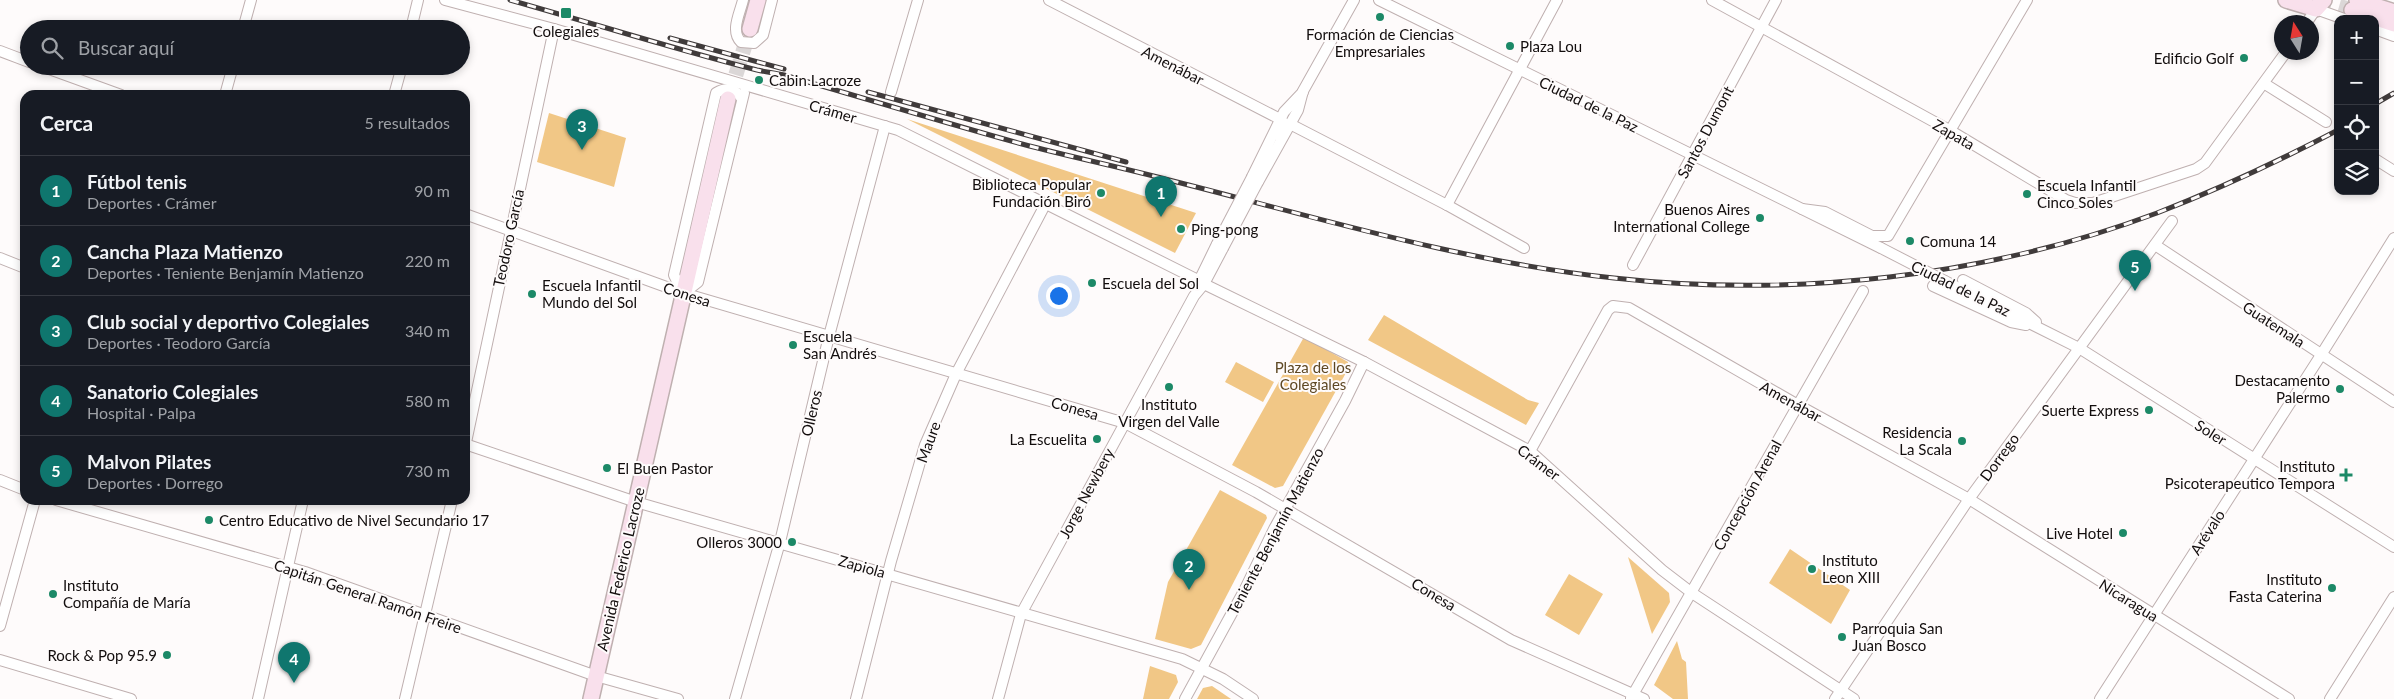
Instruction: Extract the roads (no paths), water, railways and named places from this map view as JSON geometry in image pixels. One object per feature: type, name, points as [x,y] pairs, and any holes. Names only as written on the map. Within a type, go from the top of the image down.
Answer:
[{"type":"main road","points":[[750,29],[758,0]]},
{"type":"main road","points":[[2286,0],[2320,5]]},
{"type":"main road","points":[[2351,10],[2394,12]]},
{"type":"main road","points":[[2351,10],[2394,24]]},
{"type":"main road","name":"Avenida Federico Lacroze","points":[[592,699],[683,294],[735,99]]},
{"type":"street","points":[[245,20],[251,0]]},
{"type":"street","points":[[413,20],[418,0]]},
{"type":"street","name":"Crámer","points":[[445,0],[554,29],[898,130],[1046,203],[1364,362],[1530,451],[1662,570],[1692,593],[1838,695],[1854,699]]},
{"type":"street","points":[[743,0],[736,34],[741,42],[748,43],[754,43],[763,35],[772,0]]},
{"type":"street","points":[[891,92],[918,0]]},
{"type":"street","name":"Amenábar","points":[[1049,0],[1280,119]]},
{"type":"street","points":[[1255,179],[1280,119],[1303,91],[1354,0]]},
{"type":"street","name":"Ciudad de la Paz","points":[[1379,0],[1519,71],[1693,154],[1799,209],[2079,348]]},
{"type":"street","points":[[1447,205],[1556,0]]},
{"type":"street","name":"Zapata","points":[[1712,0],[1951,131],[2075,203],[2093,203],[2196,169],[2205,163],[2265,84]]},
{"type":"street","name":"Santos Dumont","points":[[1633,265],[1776,0]]},
{"type":"street","points":[[1951,131],[2027,0]]},
{"type":"street","points":[[2312,15],[2320,5],[2351,10]]},
{"type":"street","name":"Teodoro García","points":[[470,421],[554,29]]},
{"type":"street","points":[[2379,31],[2394,36]]},
{"type":"street","points":[[0,51],[20,59]]},
{"type":"street","points":[[2281,60],[2265,84],[2326,122]]},
{"type":"street","points":[[66,75],[107,90]]},
{"type":"street","points":[[226,90],[231,75]]},
{"type":"street","points":[[395,90],[400,75]]},
{"type":"street","name":"Avenida Federico Lacroze","points":[[735,99],[750,87]]},
{"type":"street","points":[[1255,179],[1298,110],[1303,91]]},
{"type":"street","points":[[1280,119],[1284,123],[1281,138]]},
{"type":"street","points":[[1290,124],[1447,205],[1524,248]]},
{"type":"street","name":"Olleros","points":[[735,699],[780,542],[829,336],[885,126]]},
{"type":"street","name":"Ciudad de la Paz","points":[[1799,209],[1814,209],[1825,212],[1872,236],[1884,237],[1893,231],[1951,131]]},
{"type":"street","points":[[2379,162],[2394,171]]},
{"type":"street","name":"Jorge Newbery","points":[[998,699],[1021,614],[1194,296],[1255,179]]},
{"type":"street","name":"Maure","points":[[856,699],[888,574],[925,445],[956,374],[1046,203]]},
{"type":"street","name":"Conesa","points":[[470,216],[683,294],[1125,423],[1285,509],[1511,640],[1636,698]]},
{"type":"street","name":"Dorrego","points":[[1838,695],[1969,499],[2172,221]]},
{"type":"street","name":"Arévalo","points":[[2100,699],[2394,238]]},
{"type":"street","name":"Guatemala","points":[[2154,245],[2394,402]]},
{"type":"street","points":[[0,258],[20,266]]},
{"type":"street","name":"Ciudad de la Paz","points":[[1963,280],[2026,313],[2042,328]]},
{"type":"street","name":"Ciudad de la Paz","points":[[1933,286],[1956,294],[2011,322],[2042,328]]},
{"type":"street","name":"Concepción Arenal","points":[[1636,698],[1692,593],[1863,291]]},
{"type":"street","name":"Amenábar","points":[[1530,451],[1604,316],[1613,306],[1629,308],[1798,405],[1969,499]]},
{"type":"street","name":"Soler","points":[[2079,348],[2394,548]]},
{"type":"street","name":"Teniente Benjamín Matienzo","points":[[1185,699],[1244,591],[1285,509],[1345,402],[1364,362]]},
{"type":"street","name":"Zapiola","points":[[470,447],[636,502],[1182,659],[1201,667],[1253,699]]},
{"type":"street","points":[[0,480],[20,488]]},
{"type":"street","name":"Nicaragua","points":[[1969,499],[2153,616],[2289,699]]},
{"type":"street","points":[[0,626],[34,505]]},
{"type":"street","name":"Capitán General Ramón Freire","points":[[73,505],[286,567],[596,676],[678,699]]},
{"type":"street","points":[[258,699],[286,567],[303,505]]},
{"type":"street","points":[[405,699],[451,505]]},
{"type":"street","points":[[2330,699],[2394,597]]},
{"type":"street","points":[[0,660],[131,699]]},
{"type":"tunnel","points":[[2317,0],[2352,10]]},
{"type":"tunnel","points":[[729,97],[750,29]]},
{"type":"railway","points":[[510,0],[757,70],[784,75],[1022,144],[1151,175],[1390,237],[1446,250],[1558,271],[1682,284],[1820,283],[1889,277],[1958,267],[2025,253],[2092,235],[2157,213],[2249,174],[2334,132]]},
{"type":"railway","points":[[670,38],[784,69]]},
{"type":"railway","points":[[868,92],[1126,162]]},
{"type":"railway","points":[[2379,102],[2394,93]]},
{"type":"place","name":"Colegiales","points":[[566,13]]},
{"type":"place","name":"Formación de Ciencias Empresariales","points":[[1380,17]]},
{"type":"place","name":"Plaza Lou","points":[[1510,46]]},
{"type":"place","name":"Edificio Golf","points":[[2244,58]]},
{"type":"place","name":"Cabin Lacroze","points":[[759,80]]},
{"type":"place","name":"Club social y deportivo Colegiales","points":[[582,150]]},
{"type":"place","name":"Biblioteca Popular Fundación Biró","points":[[1101,193]]},
{"type":"place","name":"Escuela Infantil Cinco Soles","points":[[2027,194]]},
{"type":"place","name":"Fútbol tenis","points":[[1161,217]]},
{"type":"place","name":"Buenos Aires International College","points":[[1760,218]]},
{"type":"place","name":"Ping-pong","points":[[1181,229]]},
{"type":"place","name":"Comuna 14","points":[[1910,241]]},
{"type":"place","name":"Escuela del Sol","points":[[1092,283]]},
{"type":"place","name":"Malvon Pilates","points":[[2135,291]]},
{"type":"place","name":"Escuela Infantil Mundo del Sol","points":[[532,294]]},
{"type":"place","name":"Escuela San Andrés","points":[[793,345]]},
{"type":"place","name":"Instituto Virgen del Valle","points":[[1169,387]]},
{"type":"place","name":"Destacamento Palermo","points":[[2340,389]]},
{"type":"place","name":"Suerte Express","points":[[2149,410]]},
{"type":"place","name":"La Escuelita","points":[[1097,439]]},
{"type":"place","name":"Residencia La Scala","points":[[1962,441]]},
{"type":"place","name":"El Buen Pastor","points":[[607,468]]},
{"type":"place","name":"Instituto Psicoterapeutico Tempora","points":[[2346,475]]},
{"type":"place","name":"Centro Educativo de Nivel Secundario 17","points":[[209,520]]},
{"type":"place","name":"Live Hotel","points":[[2123,533]]},
{"type":"place","name":"Olleros 3000","points":[[792,542]]},
{"type":"place","name":"Instituto Leon XIII","points":[[1812,569]]},
{"type":"place","name":"Instituto Fasta Caterina","points":[[2332,588]]},
{"type":"place","name":"Cancha Plaza Matienzo","points":[[1189,590]]},
{"type":"place","name":"Instituto Compañía de María","points":[[53,594]]},
{"type":"place","name":"Parroquia San Juan Bosco","points":[[1842,637]]},
{"type":"place","name":"Rock & Pop 95.9","points":[[167,655]]},
{"type":"place","name":"Sanatorio Colegiales","points":[[294,683]]},
{"type":"park label","name":"Plaza de los Colegiales","points":[[1313,376]]}]
